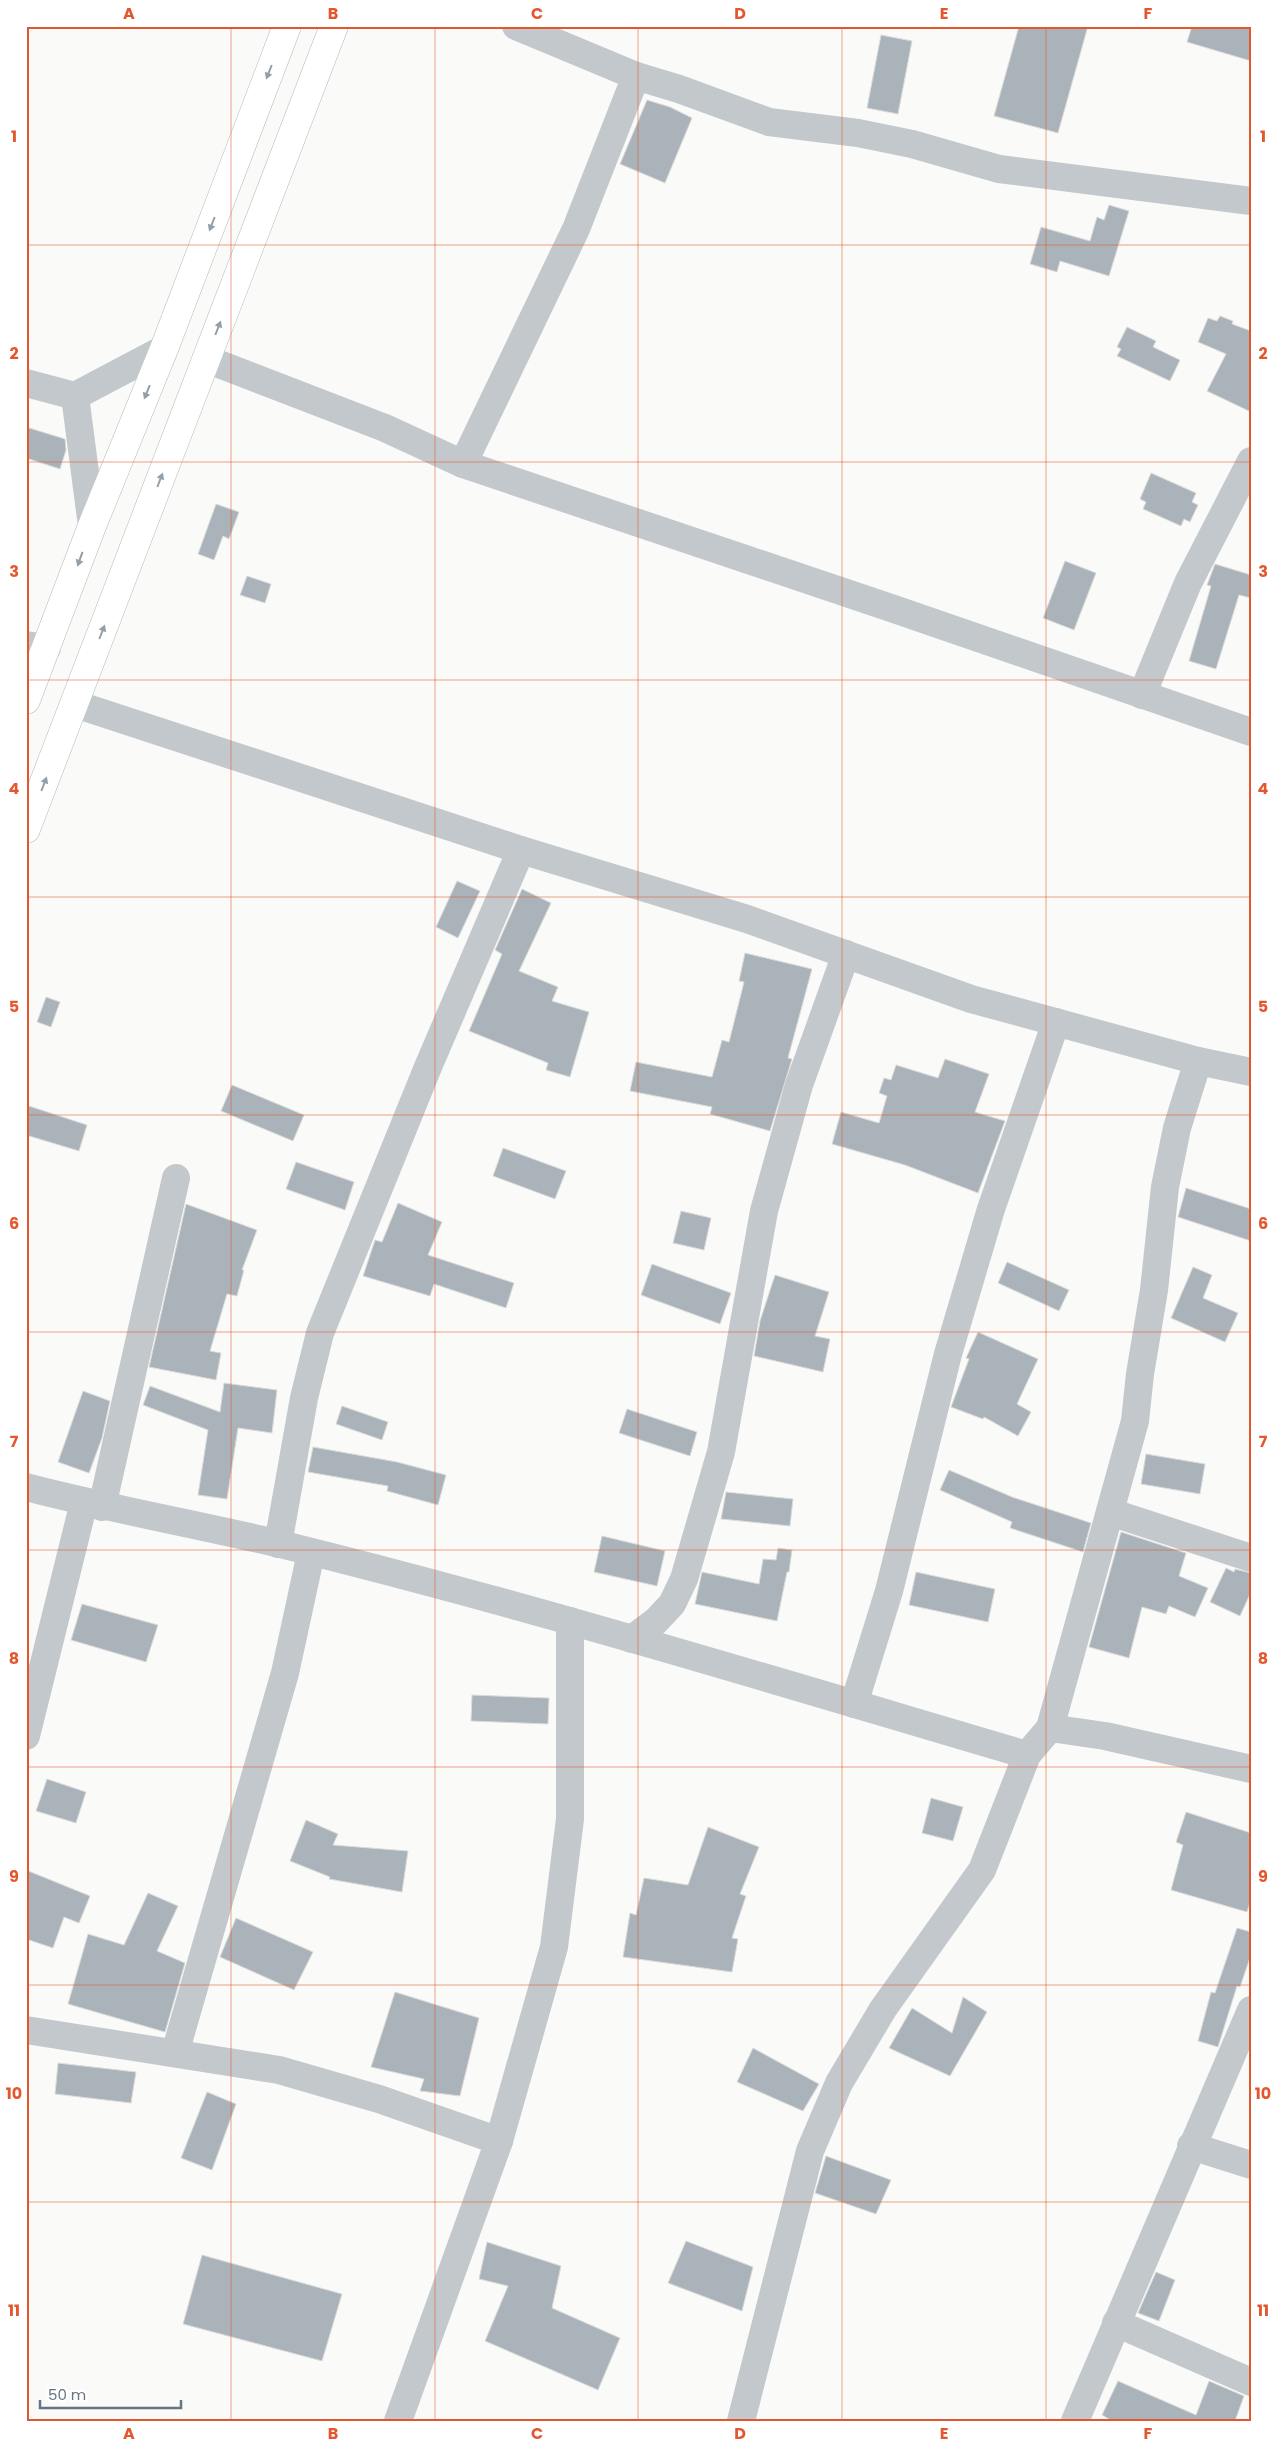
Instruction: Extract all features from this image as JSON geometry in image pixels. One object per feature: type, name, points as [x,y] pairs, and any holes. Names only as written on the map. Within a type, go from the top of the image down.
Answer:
[{"type":"highway","points":[[26,700],[36,646],[92,526],[164,349],[286,26]]},
{"type":"highway","points":[[26,829],[334,26]]},
{"type":"street","points":[[516,26],[636,76],[679,89],[769,122],[858,133],[912,144],[999,169],[1251,201]]},
{"type":"street","points":[[463,464],[576,229],[636,76]]},
{"type":"street","points":[[26,383],[75,396],[164,349]]},
{"type":"street","points":[[206,359],[385,428],[463,464],[903,612],[1251,732]]},
{"type":"street","points":[[75,396],[92,526]]},
{"type":"street","points":[[1142,695],[1188,583],[1251,462]]},
{"type":"street","points":[[75,704],[521,850],[747,919],[971,999],[1198,1061],[1251,1072]]},
{"type":"street","points":[[278,1544],[304,1398],[320,1333],[424,1076],[521,850]]},
{"type":"street","points":[[632,1639],[656,1621],[672,1604],[684,1579],[721,1452],[764,1211],[799,1086],[846,954]]},
{"type":"street","points":[[854,1704],[890,1591],[953,1336],[991,1209],[1056,1022]]},
{"type":"street","points":[[741,2421],[810,2151],[839,2083],[883,2009],[982,1870],[1000,1828],[1013,1786],[1027,1755],[1050,1728],[1135,1421],[1140,1374],[1154,1290],[1167,1177],[1177,1128],[1198,1061]]},
{"type":"street","points":[[26,1736],[93,1505],[176,1178]]},
{"type":"street","points":[[26,1487],[93,1505],[311,1552],[570,1621],[1027,1755]]},
{"type":"street","points":[[1110,1512],[1251,1558]]},
{"type":"street","points":[[176,2053],[285,1672],[311,1552]]},
{"type":"street","points":[[398,2421],[499,2141],[555,1937],[570,1819],[570,1621]]},
{"type":"street","points":[[1050,1728],[1105,1736],[1251,1769]]},
{"type":"street","points":[[1074,2421],[1251,2010]]},
{"type":"street","points":[[26,2030],[279,2070],[379,2099],[499,2141]]},
{"type":"street","points":[[1191,2146],[1251,2165]]},
{"type":"street","points":[[1116,2324],[1251,2382]]},
{"type":"building","points":[[1019,26],[1088,26],[1058,133],[994,116]]},
{"type":"building","points":[[1192,26],[1251,26],[1251,61],[1187,42]]},
{"type":"building","points":[[881,35],[912,41],[898,114],[867,108]]},
{"type":"building","points":[[647,100],[670,107],[692,118],[665,183],[620,164]]},
{"type":"building","points":[[1109,205],[1129,211],[1109,276],[1060,261],[1057,272],[1030,264],[1041,227],[1090,241],[1097,217],[1104,220]]},
{"type":"building","points":[[1220,316],[1233,321],[1232,324],[1251,331],[1251,412],[1207,391],[1226,354],[1198,342],[1208,318],[1217,321]]},
{"type":"building","points":[[1127,327],[1156,341],[1153,347],[1180,360],[1170,381],[1117,356],[1121,349],[1117,347]]},
{"type":"building","points":[[26,427],[65,439],[66,450],[60,469],[26,458]]},
{"type":"building","points":[[1151,473],[1196,493],[1192,502],[1198,505],[1190,522],[1184,519],[1181,526],[1143,509],[1146,502],[1140,499]]},
{"type":"building","points":[[216,504],[239,512],[229,539],[223,536],[214,560],[198,554]]},
{"type":"building","points":[[1065,561],[1096,573],[1074,630],[1043,618]]},
{"type":"building","points":[[1215,564],[1251,575],[1251,598],[1239,595],[1216,669],[1189,661],[1211,586],[1207,585]]},
{"type":"building","points":[[247,576],[271,584],[265,603],[240,595]]},
{"type":"building","points":[[457,881],[480,891],[458,938],[436,927]]},
{"type":"building","points":[[522,889],[551,903],[519,971],[558,987],[552,1001],[589,1012],[570,1077],[546,1070],[548,1063],[469,1031],[502,954],[495,950]]},
{"type":"building","points":[[745,953],[812,969],[788,1058],[792,1059],[770,1131],[710,1114],[712,1107],[630,1091],[636,1062],[712,1077],[722,1040],[729,1042],[744,982],[739,981]]},
{"type":"building","points":[[46,997],[60,1002],[51,1027],[37,1022]]},
{"type":"building","points":[[945,1059],[989,1074],[975,1112],[1005,1121],[978,1193],[905,1165],[832,1144],[841,1112],[879,1123],[887,1096],[879,1093],[884,1078],[891,1080],[896,1065],[938,1078]]},
{"type":"building","points":[[232,1085],[304,1115],[293,1141],[221,1111]]},
{"type":"building","points":[[26,1105],[87,1125],[79,1151],[26,1135]]},
{"type":"building","points":[[503,1148],[566,1171],[555,1199],[493,1176]]},
{"type":"building","points":[[296,1162],[354,1182],[345,1210],[286,1189]]},
{"type":"building","points":[[1186,1188],[1251,1209],[1251,1241],[1178,1217]]},
{"type":"building","points":[[398,1203],[442,1222],[428,1255],[514,1283],[506,1308],[434,1284],[430,1296],[363,1276],[375,1240],[382,1242]]},
{"type":"building","points":[[186,1204],[257,1230],[242,1270],[244,1270],[237,1296],[227,1294],[210,1351],[221,1353],[216,1380],[149,1367]]},
{"type":"building","points":[[681,1211],[711,1218],[704,1250],[673,1243]]},
{"type":"building","points":[[1007,1262],[1069,1290],[1059,1311],[998,1283]]},
{"type":"building","points":[[652,1264],[731,1293],[720,1324],[641,1295]]},
{"type":"building","points":[[1193,1267],[1212,1275],[1203,1298],[1238,1313],[1225,1342],[1171,1318]]},
{"type":"building","points":[[775,1275],[829,1292],[815,1336],[830,1339],[823,1372],[754,1356],[760,1321]]},
{"type":"building","points":[[978,1332],[1038,1359],[1017,1404],[1031,1412],[1018,1436],[984,1417],[983,1419],[951,1407],[969,1359],[966,1358]]},
{"type":"building","points":[[224,1383],[277,1390],[272,1433],[238,1428],[227,1499],[198,1495],[208,1430],[143,1405],[150,1386],[220,1412]]},
{"type":"building","points":[[83,1391],[110,1401],[102,1438],[89,1473],[58,1462]]},
{"type":"building","points":[[342,1406],[388,1422],[382,1440],[336,1424]]},
{"type":"building","points":[[627,1409],[697,1432],[690,1456],[619,1433]]},
{"type":"building","points":[[313,1447],[397,1462],[446,1475],[438,1505],[387,1491],[388,1486],[308,1472]]},
{"type":"building","points":[[1146,1454],[1205,1464],[1200,1494],[1141,1484]]},
{"type":"building","points":[[949,1470],[1012,1497],[1091,1523],[1083,1552],[1010,1528],[1012,1522],[940,1490]]},
{"type":"building","points":[[726,1492],[793,1499],[790,1526],[721,1519]]},
{"type":"building","points":[[1121,1532],[1186,1553],[1179,1576],[1208,1588],[1195,1617],[1169,1606],[1166,1614],[1142,1607],[1129,1658],[1089,1647]]},
{"type":"building","points":[[602,1536],[665,1551],[657,1586],[594,1572]]},
{"type":"building","points":[[778,1548],[792,1550],[789,1572],[787,1572],[777,1621],[695,1604],[702,1572],[759,1584],[763,1559],[776,1560]]},
{"type":"building","points":[[1226,1568],[1234,1572],[1235,1569],[1251,1573],[1251,1592],[1240,1616],[1210,1602]]},
{"type":"building","points":[[916,1572],[995,1589],[988,1622],[909,1605]]},
{"type":"building","points":[[82,1604],[158,1625],[146,1662],[71,1640]]},
{"type":"building","points":[[472,1695],[549,1698],[548,1724],[471,1721]]},
{"type":"building","points":[[47,1779],[86,1792],[76,1823],[36,1811]]},
{"type":"building","points":[[931,1798],[963,1807],[953,1841],[922,1833]]},
{"type":"building","points":[[1186,1812],[1251,1833],[1251,1899],[1247,1912],[1171,1890],[1183,1845],[1176,1842]]},
{"type":"building","points":[[306,1820],[338,1834],[333,1845],[408,1851],[402,1892],[329,1879],[330,1877],[290,1861]]},
{"type":"building","points":[[708,1827],[759,1847],[740,1894],[746,1896],[732,1938],[738,1939],[732,1972],[623,1957],[630,1913],[636,1915],[644,1878],[688,1885]]},
{"type":"building","points":[[26,1870],[90,1896],[79,1923],[64,1917],[53,1948],[26,1939]]},
{"type":"building","points":[[148,1893],[178,1906],[157,1951],[185,1963],[165,2032],[68,2004],[88,1934],[124,1945]]},
{"type":"building","points":[[236,1918],[313,1952],[294,1990],[220,1957]]},
{"type":"building","points":[[1237,1928],[1251,1932],[1251,1955],[1240,1987],[1237,1986],[1218,2047],[1198,2041],[1211,1992],[1215,1993]]},
{"type":"building","points":[[395,1992],[479,2018],[460,2096],[420,2091],[424,2079],[371,2067]]},
{"type":"building","points":[[963,1997],[987,2012],[950,2076],[889,2048],[912,2008],[952,2033]]},
{"type":"building","points":[[753,2048],[819,2084],[803,2111],[737,2082]]},
{"type":"building","points":[[58,2063],[136,2072],[131,2103],[55,2094]]},
{"type":"building","points":[[207,2092],[236,2104],[212,2170],[181,2158]]},
{"type":"building","points":[[826,2156],[891,2180],[876,2214],[815,2193]]},
{"type":"building","points":[[686,2241],[753,2267],[742,2311],[668,2283]]},
{"type":"building","points":[[487,2242],[561,2266],[552,2308],[620,2338],[598,2390],[485,2341],[508,2286],[479,2279]]},
{"type":"building","points":[[202,2255],[342,2294],[322,2361],[183,2324]]},
{"type":"building","points":[[1156,2272],[1175,2280],[1159,2321],[1138,2313]]},
{"type":"building","points":[[1118,2381],[1196,2415],[1209,2381],[1244,2396],[1235,2421],[1112,2421],[1102,2415]]}]
